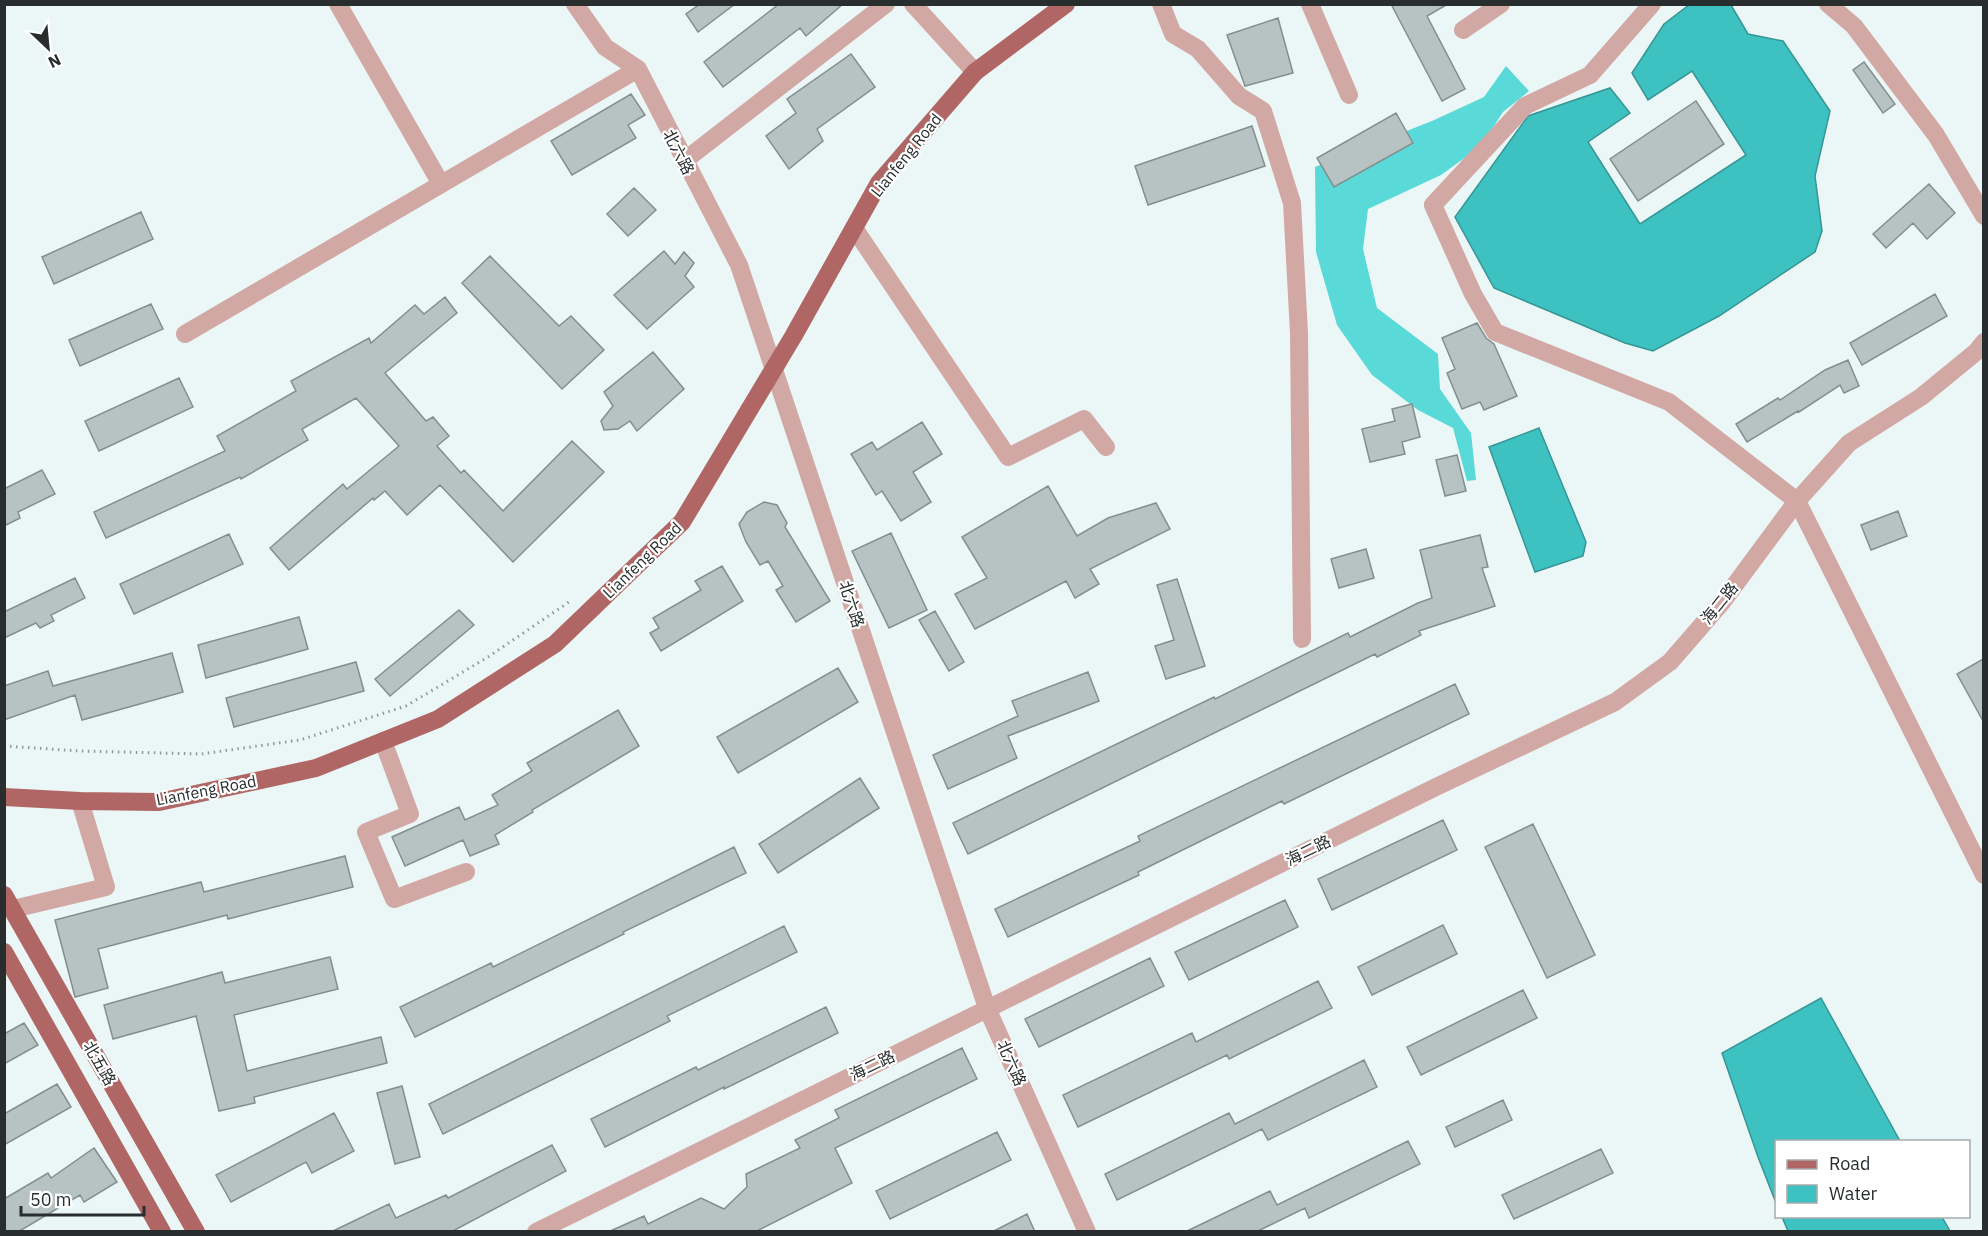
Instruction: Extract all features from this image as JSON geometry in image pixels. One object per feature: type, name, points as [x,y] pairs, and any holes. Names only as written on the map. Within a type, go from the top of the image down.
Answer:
[{"type":"main road","name":"Lianfeng Road","points":[[4,797],[159,802],[316,768],[438,719],[555,644],[682,522],[774,369],[879,183],[975,72],[1066,4]]},
{"type":"main road","name":"北五路","points":[[8,902],[196,1232]]},
{"type":"main road","name":"北五路","points":[[4,952],[162,1232]]},
{"type":"street","points":[[338,4],[441,184]]},
{"type":"street","name":"北六路","points":[[574,4],[605,47],[638,69],[739,265],[987,1008],[1087,1232]]},
{"type":"street","points":[[684,161],[886,4]]},
{"type":"street","points":[[914,4],[975,72]]},
{"type":"street","points":[[1161,4],[1173,34],[1198,48],[1239,96],[1263,111],[1292,203],[1299,333],[1302,639]]},
{"type":"street","points":[[1310,4],[1349,95]]},
{"type":"street","points":[[1463,30],[1501,4]]},
{"type":"street","points":[[1652,4],[1590,75],[1525,106],[1433,205],[1473,294],[1495,332],[1669,402],[1797,501],[1983,875]]},
{"type":"street","points":[[1828,4],[1854,26],[1936,135],[1983,216]]},
{"type":"street","points":[[1851,4],[1854,26]]},
{"type":"street","points":[[185,334],[638,69]]},
{"type":"street","points":[[854,228],[1008,457],[1084,418],[1106,447]]},
{"type":"street","name":"海二路","points":[[536,1232],[1438,786],[1615,702],[1670,662],[1723,601],[1797,501],[1849,443],[1920,397],[1976,352],[1983,342]]},
{"type":"street","points":[[383,741],[410,814],[366,832],[394,899],[465,872]]},
{"type":"street","points":[[8,902],[106,888],[80,801]]},
{"type":"path","points":[[4,746],[80,752],[201,754],[300,740],[406,706],[488,657],[569,602]]},
{"type":"shaded area","points":[[1506,66],[1529,91],[1503,112],[1481,146],[1441,175],[1368,209],[1363,249],[1377,308],[1438,354],[1440,389],[1471,433],[1476,480],[1467,481],[1453,428],[1418,410],[1372,375],[1337,325],[1316,252],[1315,167],[1432,121],[1484,97]]},
{"type":"water","points":[[1689,5],[1731,5],[1748,34],[1783,41],[1830,111],[1815,176],[1822,231],[1815,252],[1719,316],[1653,351],[1625,343],[1494,288],[1455,217],[1528,116],[1610,88],[1630,113],[1588,142],[1640,224],[1746,155],[1692,71],[1648,100],[1632,73],[1664,24]]},
{"type":"water","points":[[1539,428],[1586,542],[1583,556],[1535,572],[1489,447]]},
{"type":"water","points":[[1821,998],[1899,1140],[1775,1140],[1775,1200],[1722,1053]]},
{"type":"water","points":[[1782,1218],[1943,1218],[1950,1231],[1788,1231]]},
{"type":"building","points":[[700,4],[735,4],[698,32],[686,14]]},
{"type":"building","points":[[779,4],[843,4],[806,36],[800,28],[723,87],[704,62]]},
{"type":"building","points":[[1391,4],[1448,4],[1427,16],[1465,89],[1442,101]]},
{"type":"building","points":[[1278,18],[1293,73],[1245,86],[1227,35]]},
{"type":"building","points":[[851,54],[875,87],[817,129],[823,141],[789,169],[766,136],[796,113],[787,99]]},
{"type":"building","points":[[1864,62],[1895,104],[1883,113],[1853,70]]},
{"type":"building","points":[[631,94],[645,115],[628,125],[636,138],[572,175],[551,141]]},
{"type":"building","points":[[1696,101],[1724,144],[1638,201],[1610,159]]},
{"type":"building","points":[[1396,113],[1413,143],[1334,187],[1317,158]]},
{"type":"building","points":[[1252,126],[1265,166],[1148,205],[1135,166]]},
{"type":"building","points":[[1929,184],[1955,213],[1927,239],[1913,223],[1886,248],[1873,234]]},
{"type":"building","points":[[634,188],[656,210],[628,236],[607,214]]},
{"type":"building","points":[[141,212],[153,239],[54,284],[42,257]]},
{"type":"building","points":[[664,251],[675,264],[684,252],[694,263],[685,276],[694,287],[647,329],[614,295]]},
{"type":"building","points":[[490,256],[559,326],[571,316],[604,350],[562,389],[462,283]]},
{"type":"building","points":[[1935,294],[1947,316],[1862,365],[1850,343]]},
{"type":"building","points":[[445,297],[457,313],[385,373],[426,421],[433,417],[449,436],[437,446],[461,473],[464,470],[503,511],[572,441],[604,472],[513,562],[440,485],[407,515],[385,491],[374,500],[373,498],[289,570],[270,548],[343,484],[347,489],[399,446],[356,398],[302,429],[308,440],[241,479],[240,477],[106,538],[94,512],[225,451],[217,436],[296,391],[291,381],[369,338],[371,343],[415,305],[424,314]]},
{"type":"building","points":[[151,304],[163,329],[80,366],[69,340]]},
{"type":"building","points":[[1477,323],[1486,338],[1494,344],[1517,396],[1484,410],[1480,402],[1462,409],[1447,373],[1455,369],[1442,338]]},
{"type":"building","points":[[653,352],[684,389],[637,431],[630,421],[618,429],[604,430],[601,421],[613,406],[604,392]]},
{"type":"building","points":[[1848,360],[1859,386],[1844,393],[1840,385],[1747,442],[1736,424],[1778,398],[1780,400],[1825,370]]},
{"type":"building","points":[[179,378],[193,407],[99,451],[85,421]]},
{"type":"building","points":[[1412,404],[1420,437],[1402,442],[1405,454],[1370,462],[1362,429],[1395,421],[1392,409]]},
{"type":"building","points":[[922,422],[942,454],[913,472],[931,502],[901,521],[882,491],[876,495],[851,454],[872,442],[877,450]]},
{"type":"building","points":[[1457,455],[1466,491],[1445,496],[1436,460]]},
{"type":"building","points":[[42,470],[55,494],[18,512],[20,518],[4,526],[4,489]]},
{"type":"building","points":[[1048,486],[1077,536],[1108,518],[1156,503],[1170,529],[1090,569],[1099,584],[1075,598],[1066,581],[975,629],[955,594],[987,578],[962,537]]},
{"type":"building","points":[[764,502],[777,505],[787,523],[785,527],[830,601],[796,622],[776,590],[783,586],[768,561],[760,565],[746,542],[739,524],[747,512]]},
{"type":"building","points":[[1898,511],[1907,536],[1871,550],[1861,525]]},
{"type":"building","points":[[891,533],[927,610],[889,628],[852,551]]},
{"type":"building","points":[[229,534],[243,564],[134,614],[120,584]]},
{"type":"building","points":[[1480,535],[1488,567],[1482,568],[1495,606],[1419,631],[1421,635],[1377,657],[1375,654],[968,854],[953,823],[1214,697],[1215,699],[1348,633],[1350,637],[1432,598],[1420,550]]},
{"type":"building","points":[[1366,549],[1374,578],[1339,588],[1331,559]]},
{"type":"building","points":[[722,566],[743,601],[661,651],[650,633],[659,628],[653,618],[701,590],[695,581]]},
{"type":"building","points":[[75,578],[85,598],[51,615],[54,621],[40,628],[36,623],[4,638],[4,612]]},
{"type":"building","points":[[1177,579],[1205,666],[1166,679],[1155,646],[1174,640],[1157,585]]},
{"type":"building","points":[[459,610],[474,625],[390,696],[375,679]]},
{"type":"building","points":[[935,611],[964,662],[949,671],[919,620]]},
{"type":"building","points":[[299,617],[308,649],[206,678],[198,645]]},
{"type":"building","points":[[172,653],[183,692],[82,720],[75,695],[4,720],[4,686],[48,671],[53,686]]},
{"type":"building","points":[[1983,659],[1983,721],[1957,674]]},
{"type":"building","points":[[356,662],[364,691],[234,727],[226,698]]},
{"type":"building","points":[[838,668],[858,702],[738,773],[717,737]]},
{"type":"building","points":[[1088,672],[1099,701],[1008,736],[1017,758],[948,789],[933,755],[1018,716],[1012,701]]},
{"type":"building","points":[[1455,684],[1469,714],[1284,804],[1282,801],[1138,872],[1139,875],[1008,937],[995,909],[1140,841],[1138,836]]},
{"type":"building","points":[[618,710],[639,746],[532,810],[533,812],[495,835],[499,844],[470,856],[463,840],[405,866],[392,837],[459,807],[465,820],[498,805],[492,795],[532,771],[527,763]]},
{"type":"building","points":[[860,778],[879,808],[778,873],[759,844]]},
{"type":"building","points":[[1443,820],[1457,850],[1332,910],[1318,879]]},
{"type":"building","points":[[1533,824],[1595,955],[1547,978],[1485,847]]},
{"type":"building","points":[[734,847],[746,873],[415,1037],[400,1007],[491,963],[493,967]]},
{"type":"building","points":[[345,856],[353,887],[228,919],[227,915],[98,949],[108,988],[75,997],[55,920],[201,882],[204,892]]},
{"type":"building","points":[[1285,900],[1298,927],[1189,980],[1175,952]]},
{"type":"building","points":[[1443,925],[1457,954],[1372,995],[1358,967]]},
{"type":"building","points":[[784,926],[797,952],[667,1016],[670,1021],[443,1134],[429,1104]]},
{"type":"building","points":[[330,957],[338,989],[234,1015],[247,1071],[381,1037],[387,1063],[254,1097],[255,1103],[219,1111],[196,1016],[113,1039],[104,1005],[222,972],[225,983]]},
{"type":"building","points":[[1150,958],[1164,986],[1039,1047],[1025,1019]]},
{"type":"building","points":[[1318,981],[1332,1008],[1229,1059],[1227,1055],[1078,1127],[1063,1095],[1192,1033],[1196,1042]]},
{"type":"building","points":[[1523,990],[1537,1018],[1421,1075],[1407,1047]]},
{"type":"building","points":[[826,1007],[838,1033],[605,1147],[591,1119],[696,1067],[698,1070]]},
{"type":"building","points":[[24,1023],[38,1045],[4,1064],[4,1034]]},
{"type":"building","points":[[962,1048],[977,1079],[835,1148],[852,1183],[755,1232],[608,1232],[644,1216],[648,1224],[701,1198],[724,1209],[747,1187],[746,1174],[800,1148],[795,1140],[839,1118],[835,1110]]},
{"type":"building","points":[[1364,1060],[1377,1087],[1268,1140],[1262,1129],[1117,1200],[1105,1174],[1229,1113],[1235,1124]]},
{"type":"building","points":[[57,1084],[71,1107],[4,1145],[4,1114]]},
{"type":"building","points":[[402,1086],[420,1157],[395,1164],[377,1093]]},
{"type":"building","points":[[1503,1100],[1512,1120],[1455,1147],[1446,1127]]},
{"type":"building","points":[[334,1113],[354,1151],[312,1173],[306,1162],[231,1202],[216,1175]]},
{"type":"building","points":[[997,1132],[1011,1160],[890,1219],[876,1191]]},
{"type":"building","points":[[1408,1141],[1420,1164],[1309,1218],[1305,1208],[1256,1232],[1185,1232],[1270,1191],[1277,1205]]},
{"type":"building","points":[[552,1145],[566,1171],[451,1232],[331,1232],[389,1204],[396,1218],[446,1195],[448,1198]]},
{"type":"building","points":[[94,1148],[117,1182],[84,1202],[80,1195],[18,1232],[4,1232],[4,1199],[48,1173],[51,1178]]},
{"type":"building","points":[[1601,1149],[1613,1173],[1514,1219],[1502,1195]]},
{"type":"building","points":[[1027,1214],[1035,1232],[992,1232]]}]
